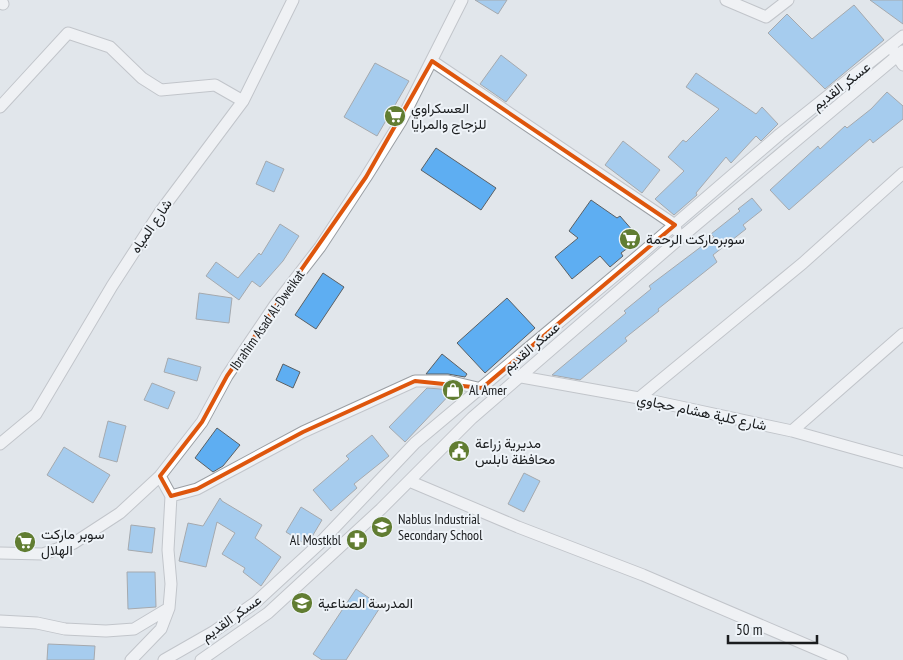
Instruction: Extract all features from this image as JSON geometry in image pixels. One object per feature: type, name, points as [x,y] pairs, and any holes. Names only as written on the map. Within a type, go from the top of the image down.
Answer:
[{"type":"street","name":"شارع المياه","points":[[0,444],[36,414],[112,286],[160,212],[243,101],[293,0]]},
{"type":"street","name":"Ibrahim Asad Al-Dweikat","points":[[0,553],[43,554],[74,543],[120,513],[160,476],[202,422],[227,376],[275,305],[320,247],[366,177],[400,121],[432,62],[462,0]]},
{"type":"street","points":[[726,0],[766,17],[788,0]]},
{"type":"street","points":[[0,107],[68,33],[110,47],[142,78],[161,90],[215,85],[243,101]]},
{"type":"street","name":"عسكر القديم","points":[[201,660],[268,613],[472,418],[679,238],[898,55],[903,36]]},
{"type":"street","name":"عسكر القديم","points":[[164,660],[213,632],[256,602],[318,545],[415,442],[499,374],[780,134],[898,55]]},
{"type":"street","points":[[432,62],[675,225],[679,238]]},
{"type":"street","points":[[640,398],[803,263],[903,173]]},
{"type":"street","points":[[792,431],[903,334]]},
{"type":"street","name":"شارع كلية هشام حجاوي","points":[[499,374],[640,398],[792,431],[903,462]]},
{"type":"street","points":[[171,496],[197,489],[303,432],[415,380],[448,381],[500,394]]},
{"type":"street","points":[[131,660],[161,629],[169,608],[171,584],[168,550],[171,496],[160,476]]},
{"type":"street","points":[[408,481],[518,527],[643,575],[842,660]]},
{"type":"street","points":[[0,621],[37,623],[65,629],[115,631],[134,629],[169,608]]},
{"type":"highlighted area","points":[[432,61],[675,225],[482,388],[415,381],[303,432],[197,489],[171,496],[160,476],[202,422],[227,376],[366,177]]},
{"type":"building","points":[[475,0],[507,0],[498,14]]},
{"type":"building","points":[[870,0],[903,0],[903,24]]},
{"type":"building","points":[[854,5],[884,40],[825,89],[768,33],[787,14],[812,39]]},
{"type":"building","points":[[501,55],[527,75],[506,102],[480,84]]},
{"type":"building","points":[[375,63],[409,81],[377,136],[344,117]]},
{"type":"building","points":[[696,73],[756,114],[762,107],[778,124],[761,141],[756,136],[731,163],[726,157],[696,193],[697,195],[674,215],[655,199],[684,171],[668,157],[683,140],[686,142],[719,109],[686,87]]},
{"type":"building","points":[[887,92],[903,106],[903,119],[873,143],[870,139],[789,210],[770,190],[818,146],[820,149],[845,126],[847,128],[871,109]]},
{"type":"building","points":[[623,141],[660,170],[642,193],[605,165]]},
{"type":"building","points":[[436,148],[496,188],[481,210],[421,170]]},
{"type":"building","points":[[266,161],[284,169],[274,192],[256,184]]},
{"type":"building","points":[[752,198],[762,210],[743,225],[746,229],[713,255],[717,262],[658,309],[659,311],[625,338],[627,341],[580,380],[552,375],[626,313],[624,311],[651,289],[649,286],[714,237],[711,234],[740,211],[738,209]]},
{"type":"building","points":[[591,200],[617,218],[620,216],[640,239],[621,253],[623,256],[610,267],[600,256],[572,279],[555,257],[578,238],[569,231]]},
{"type":"building","points":[[280,224],[299,236],[283,261],[260,287],[252,281],[239,300],[206,276],[216,262],[238,278],[259,253],[261,255]]},
{"type":"building","points":[[323,273],[344,287],[316,329],[295,315]]},
{"type":"building","points":[[199,293],[232,298],[229,323],[196,319]]},
{"type":"building","points":[[507,298],[535,328],[485,373],[457,343]]},
{"type":"building","points":[[442,354],[467,374],[465,377],[448,374],[426,374]]},
{"type":"building","points":[[168,358],[201,367],[197,381],[164,372]]},
{"type":"building","points":[[283,364],[300,372],[293,388],[276,380]]},
{"type":"building","points":[[152,383],[175,392],[168,409],[144,400]]},
{"type":"building","points":[[427,388],[454,390],[405,442],[389,427]]},
{"type":"building","points":[[108,421],[126,426],[117,462],[99,457]]},
{"type":"building","points":[[217,428],[240,445],[223,466],[213,472],[195,458]]},
{"type":"building","points":[[372,435],[389,456],[354,484],[357,488],[331,511],[313,490],[349,459],[346,456]]},
{"type":"building","points":[[64,447],[110,475],[93,503],[47,475]]},
{"type":"building","points":[[524,473],[540,481],[524,512],[508,504]]},
{"type":"building","points":[[220,498],[262,525],[255,538],[281,557],[261,586],[243,572],[245,568],[222,554],[235,533],[217,522],[206,567],[179,561],[188,523],[203,526]]},
{"type":"building","points":[[301,507],[322,520],[307,545],[286,532]]},
{"type":"building","points":[[131,525],[155,528],[152,553],[128,550]]},
{"type":"building","points":[[127,572],[155,572],[156,607],[128,609]]},
{"type":"building","points":[[356,589],[381,606],[346,660],[322,660],[313,654]]},
{"type":"building","points":[[48,644],[95,646],[94,660],[47,660]]},
{"type":"place","name":"العسكراوي للزجاج والمرايا","points":[[395,116]]},
{"type":"place","name":"سوبرماركت الرحمة","points":[[630,239]]},
{"type":"place","name":"Al Amer","points":[[453,390]]},
{"type":"place","name":"مديرية زراعة محافظة نابلس","points":[[459,451]]},
{"type":"place","name":"Nablus Industrial Secondary School","points":[[382,527]]},
{"type":"place","name":"Al Mostkbl","points":[[357,540]]},
{"type":"place","name":"سوبر ماركت الهلال","points":[[25,542]]},
{"type":"place","name":"المدرسة الصناعية","points":[[302,603]]}]
